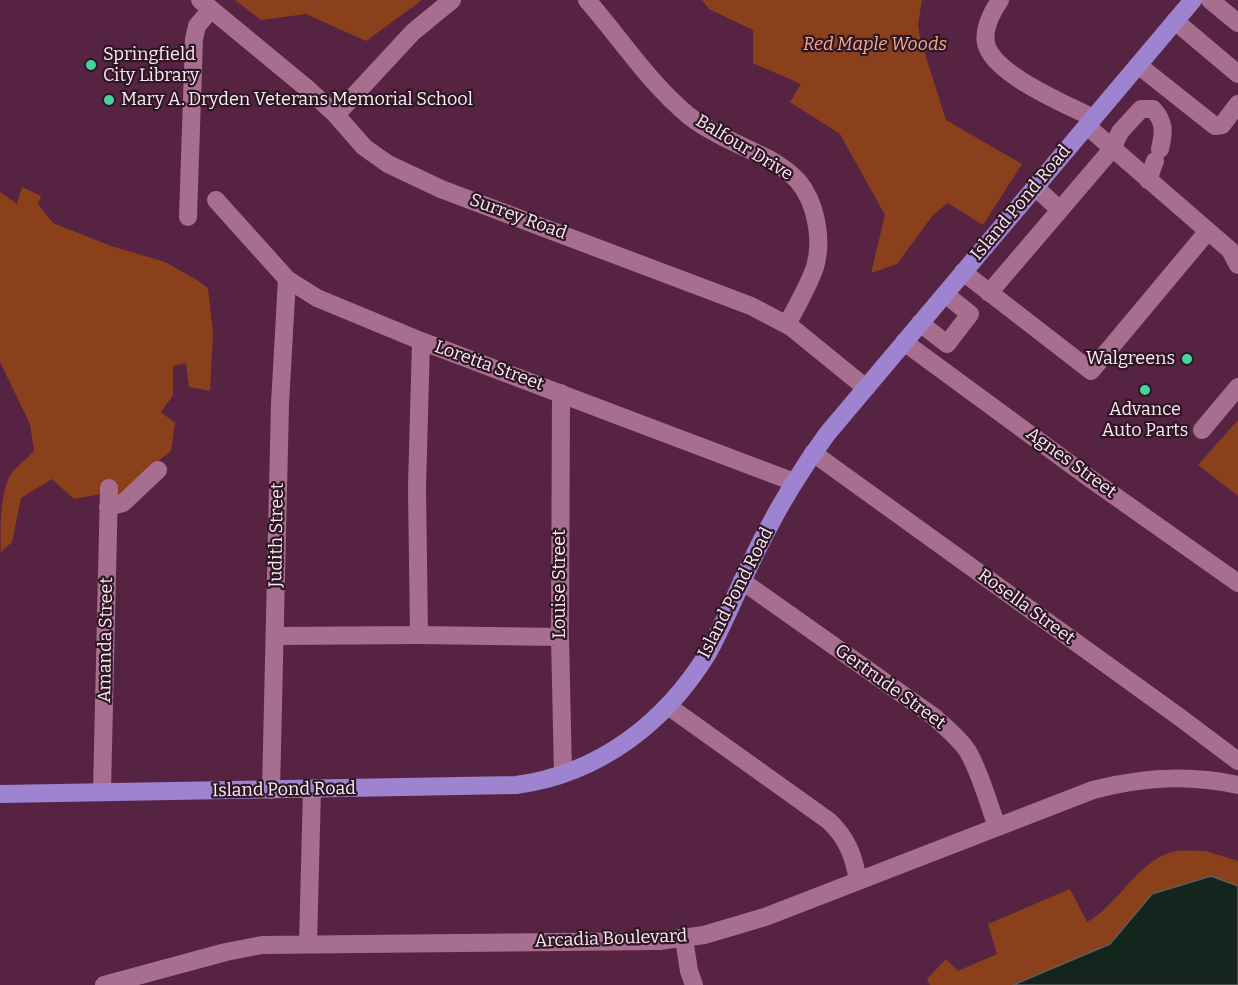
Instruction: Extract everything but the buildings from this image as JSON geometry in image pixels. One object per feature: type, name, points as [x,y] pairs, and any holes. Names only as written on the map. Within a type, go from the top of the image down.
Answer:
[{"type":"main road","name":"Island Pond Road","points":[[0,794],[516,785],[534,783],[563,774],[619,748],[648,727],[668,706],[709,652],[762,539],[813,453],[1193,0]]},
{"type":"street","points":[[336,116],[413,32],[452,0]]},
{"type":"street","name":"Balfour Drive","points":[[587,0],[651,79],[674,103],[721,137],[792,174],[803,187],[815,220],[817,256],[810,279],[787,324]]},
{"type":"street","points":[[1000,0],[989,20],[985,36],[986,44],[994,57],[1017,79],[1090,122],[1112,149],[1230,250],[1238,265]]},
{"type":"street","points":[[1210,0],[1238,23]]},
{"type":"street","points":[[188,217],[194,39],[205,4]]},
{"type":"street","name":"Surrey Road","points":[[205,4],[309,90],[364,147],[388,164],[441,189],[751,306],[787,324],[807,338],[866,388]]},
{"type":"street","points":[[1175,21],[1238,74]]},
{"type":"street","points":[[1138,66],[1215,126],[1222,125],[1238,104]]},
{"type":"street","points":[[989,293],[1112,149],[1120,132],[1141,109],[1153,109],[1161,117],[1164,131],[1148,180]]},
{"type":"street","points":[[1035,187],[1060,210]]},
{"type":"street","name":"Loretta Street","points":[[216,200],[287,279],[323,301],[421,341],[794,482]]},
{"type":"street","points":[[963,272],[1091,371],[1208,231]]},
{"type":"street","name":"Judith Street","points":[[271,790],[280,404],[287,279]]},
{"type":"street","points":[[932,363],[970,314],[945,294]]},
{"type":"street","points":[[920,324],[946,344]]},
{"type":"street","points":[[419,635],[417,487],[421,341]]},
{"type":"street","name":"Agnes Street","points":[[904,342],[1088,477],[1238,583]]},
{"type":"street","points":[[1202,430],[1238,387]]},
{"type":"street","name":"Louise Street","points":[[561,393],[560,637],[563,774]]},
{"type":"street","name":"Rosella Street","points":[[813,453],[1238,761]]},
{"type":"street","points":[[108,507],[123,502],[158,470]]},
{"type":"street","name":"Amanda Street","points":[[102,791],[109,488]]},
{"type":"street","name":"Gertrude Street","points":[[742,581],[948,729],[971,757],[997,826]]},
{"type":"street","points":[[275,636],[560,637]]},
{"type":"street","points":[[668,706],[829,821],[841,833],[849,847],[858,881]]},
{"type":"street","name":"Arcadia Boulevard","points":[[104,985],[245,948],[274,944],[684,939],[714,933],[765,917],[1077,795],[1131,781],[1183,778],[1238,785]]},
{"type":"street","points":[[308,944],[312,789]]},
{"type":"street","points":[[684,939],[689,971],[694,985]]},
{"type":"green space","points":[[235,0],[422,0],[366,41],[306,14],[261,20]]},
{"type":"green space","name":"Red Maple Woods","points":[[702,0],[922,0],[918,24],[920,38],[946,120],[1022,164],[983,225],[948,203],[933,215],[897,264],[871,273],[885,215],[840,134],[790,102],[801,84],[753,63],[753,30],[709,9]]},
{"type":"green space","points":[[22,187],[41,196],[38,204],[53,223],[111,246],[165,262],[208,288],[213,333],[210,391],[189,387],[186,363],[173,366],[173,395],[161,412],[175,423],[171,451],[157,462],[122,500],[101,494],[74,499],[52,479],[21,498],[12,542],[1,552],[2,512],[7,481],[34,451],[30,424],[0,362],[0,192],[17,204]]},
{"type":"green space","points":[[1238,420],[1238,496],[1198,465]]},
{"type":"green space","points":[[1177,851],[1206,851],[1238,861],[1238,886],[1211,876],[1152,894],[1110,944],[1013,985],[930,985],[927,979],[946,959],[958,971],[997,954],[988,924],[1070,889],[1087,922],[1108,906],[1136,876],[1157,859]]},
{"type":"shaded area","points":[[1211,876],[1238,886],[1238,985],[1013,985],[1110,944],[1152,894]]},
{"type":"place","name":"Springfield City Library","points":[[91,65]]},
{"type":"place","name":"Mary A. Dryden Veterans Memorial School","points":[[109,100]]},
{"type":"place","name":"Walgreens","points":[[1187,359]]},
{"type":"place","name":"Advance Auto Parts","points":[[1145,390]]}]
